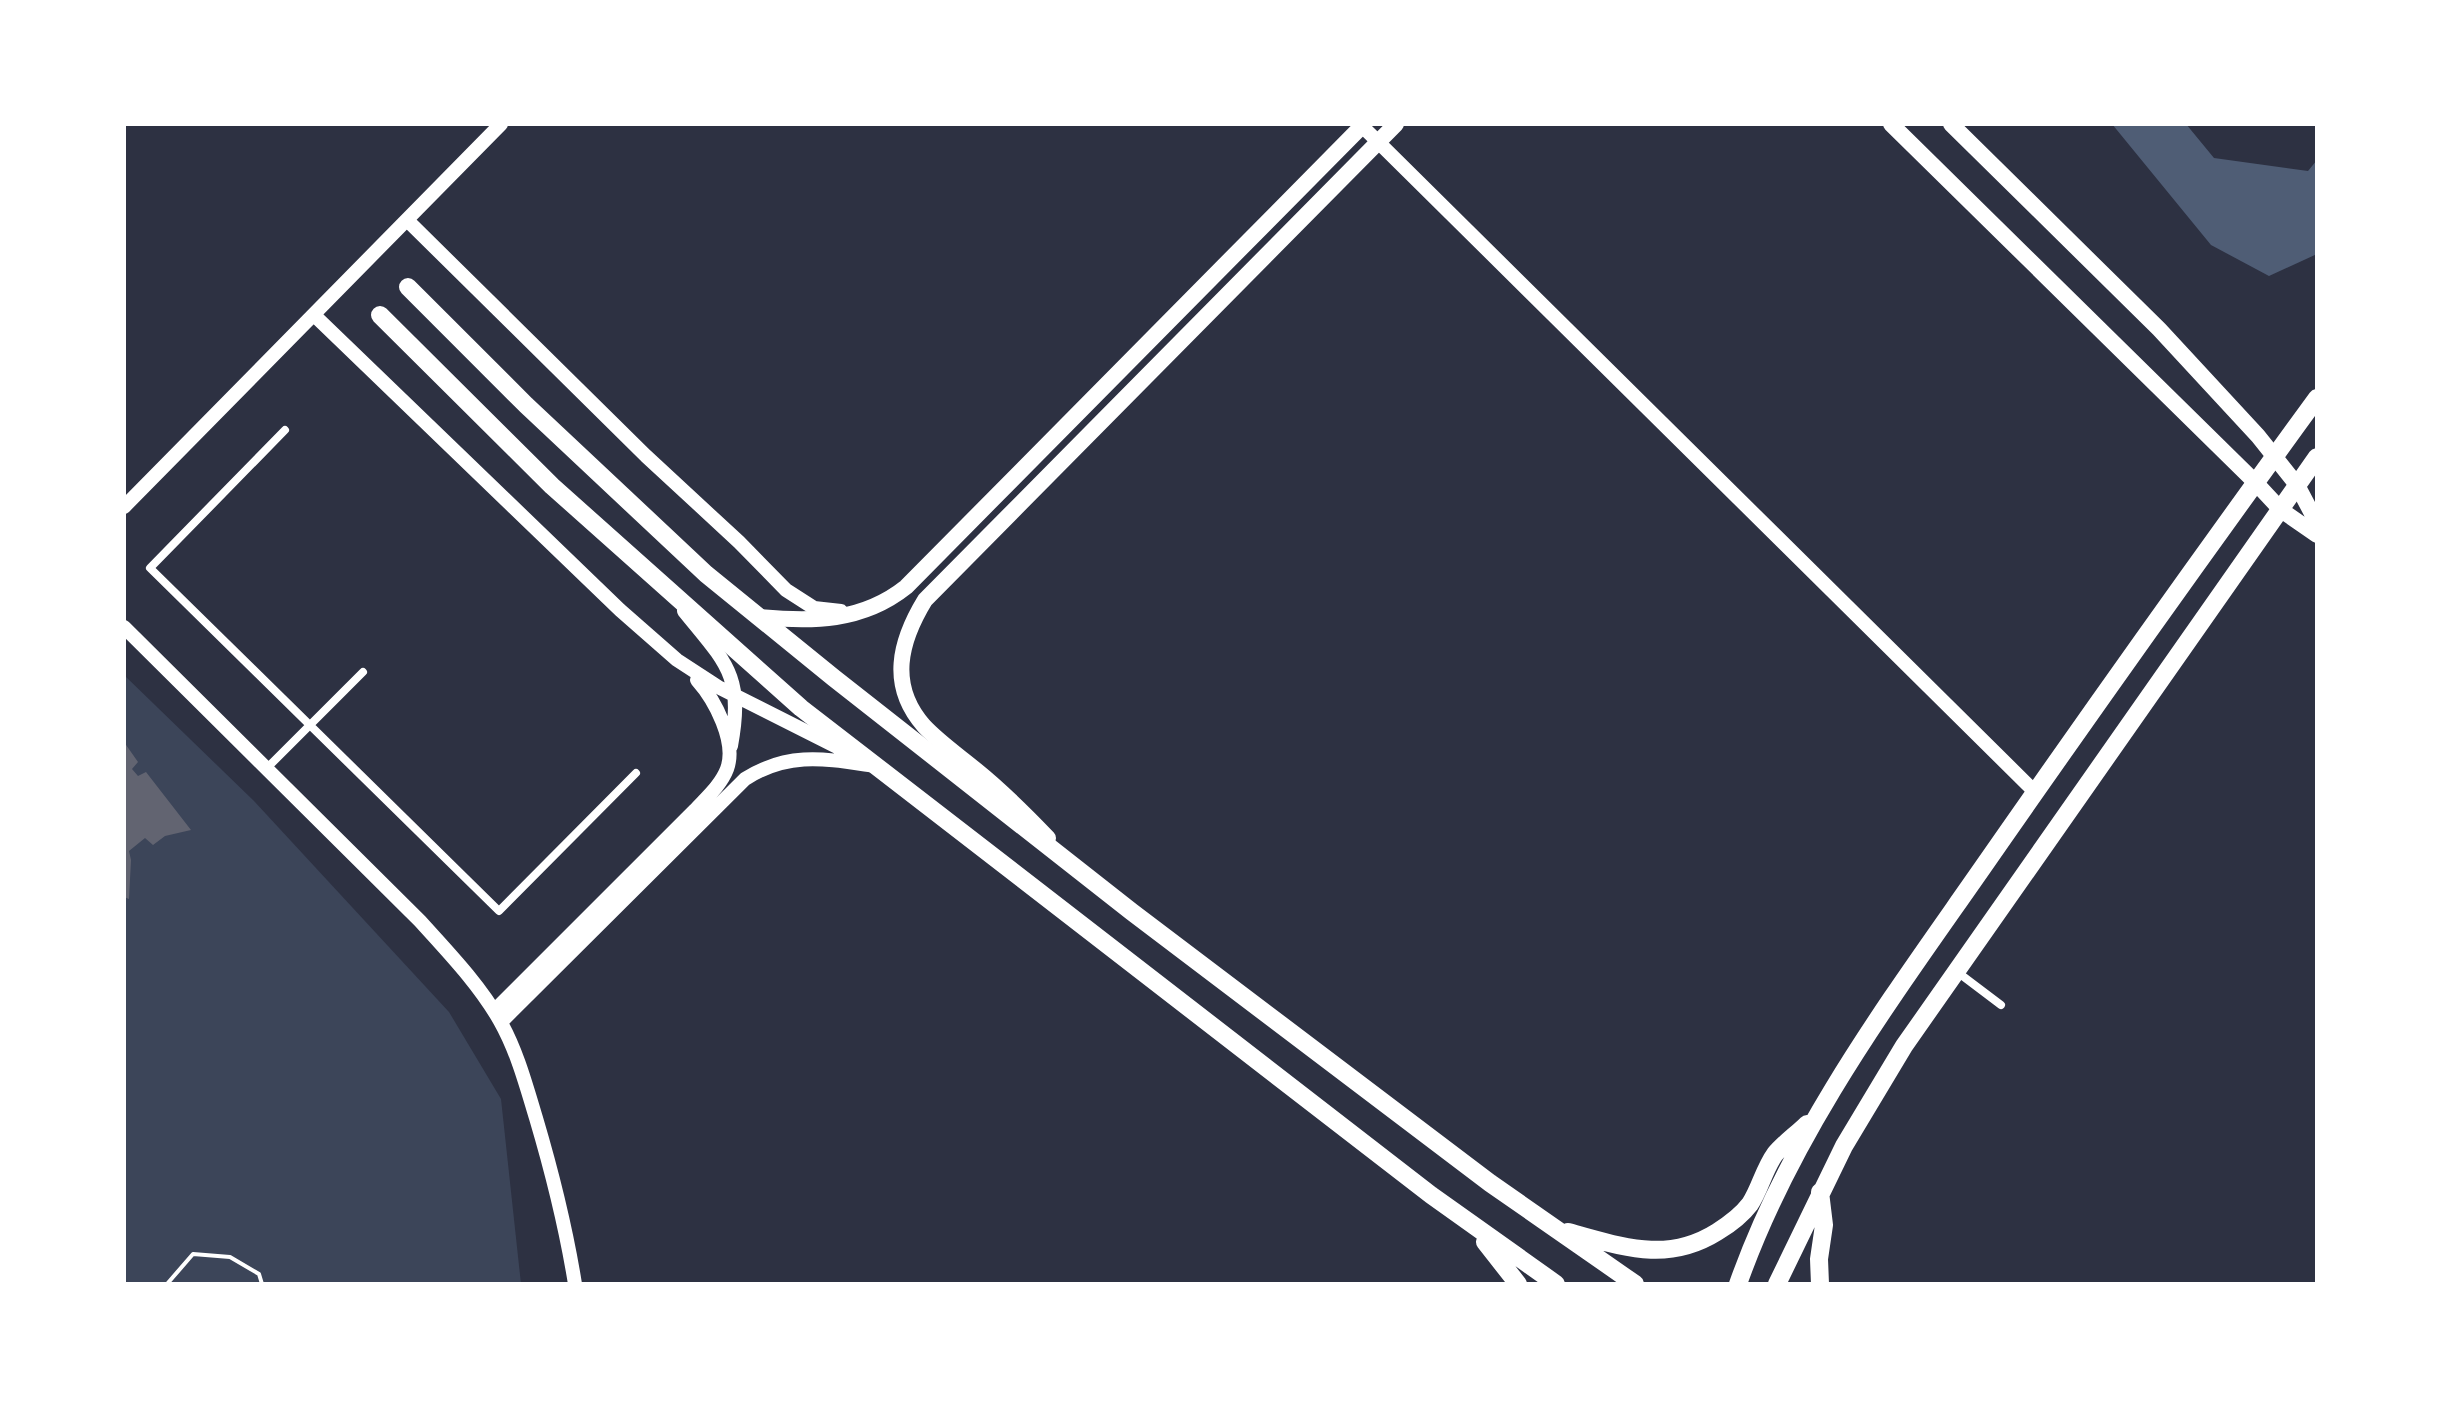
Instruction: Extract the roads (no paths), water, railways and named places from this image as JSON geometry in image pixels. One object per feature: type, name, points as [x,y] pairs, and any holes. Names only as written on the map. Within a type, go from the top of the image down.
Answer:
[{"type":"main road","points":[[1076,869],[1013,801],[938,739],[914,713],[905,696],[902,678],[902,651],[907,632],[925,600],[1396,124]]},
{"type":"main road","points":[[1891,124],[2281,510],[2317,535]]},
{"type":"main road","points":[[1951,124],[2159,329],[2274,455],[2297,485],[2317,523]]},
{"type":"main road","points":[[759,617],[815,621],[866,611],[894,596],[1363,125]]},
{"type":"main road","points":[[408,287],[526,405],[706,574],[1076,869],[1445,1149],[1635,1284]]},
{"type":"main road","points":[[380,315],[552,486],[801,708],[1474,1227],[1556,1284]]},
{"type":"main road","points":[[1738,1284],[1770,1208],[1862,1041],[2035,792],[2317,398]]},
{"type":"main road","points":[[1777,1284],[1820,1192],[1873,1094],[1955,971],[2317,457]]},
{"type":"main road","points":[[1553,1228],[1623,1247],[1657,1252],[1684,1248],[1736,1220],[1750,1203],[1775,1154],[1821,1111]]},
{"type":"main road","points":[[1820,1192],[1824,1225],[1819,1259],[1820,1284]]},
{"type":"main road","points":[[1474,1227],[1518,1284]]},
{"type":"street","points":[[124,507],[501,124]]},
{"type":"street","points":[[1363,125],[2035,792]]},
{"type":"street","points":[[407,220],[786,590],[814,608],[866,611]]},
{"type":"street","points":[[314,315],[620,610],[677,660],[700,677],[875,766]]},
{"type":"street","points":[[285,430],[150,568],[499,911],[636,773]]},
{"type":"street","points":[[497,1016],[723,777],[736,720],[735,687],[724,662],[665,589]]},
{"type":"street","points":[[124,627],[420,921],[462,969],[497,1016],[518,1060],[551,1168],[575,1284]]},
{"type":"street","points":[[677,660],[713,700],[727,736],[729,754]]},
{"type":"street","points":[[267,768],[363,672]]},
{"type":"street","points":[[497,1016],[745,779],[772,765],[803,759],[875,766]]},
{"type":"street","points":[[1955,971],[2001,1005]]}]
